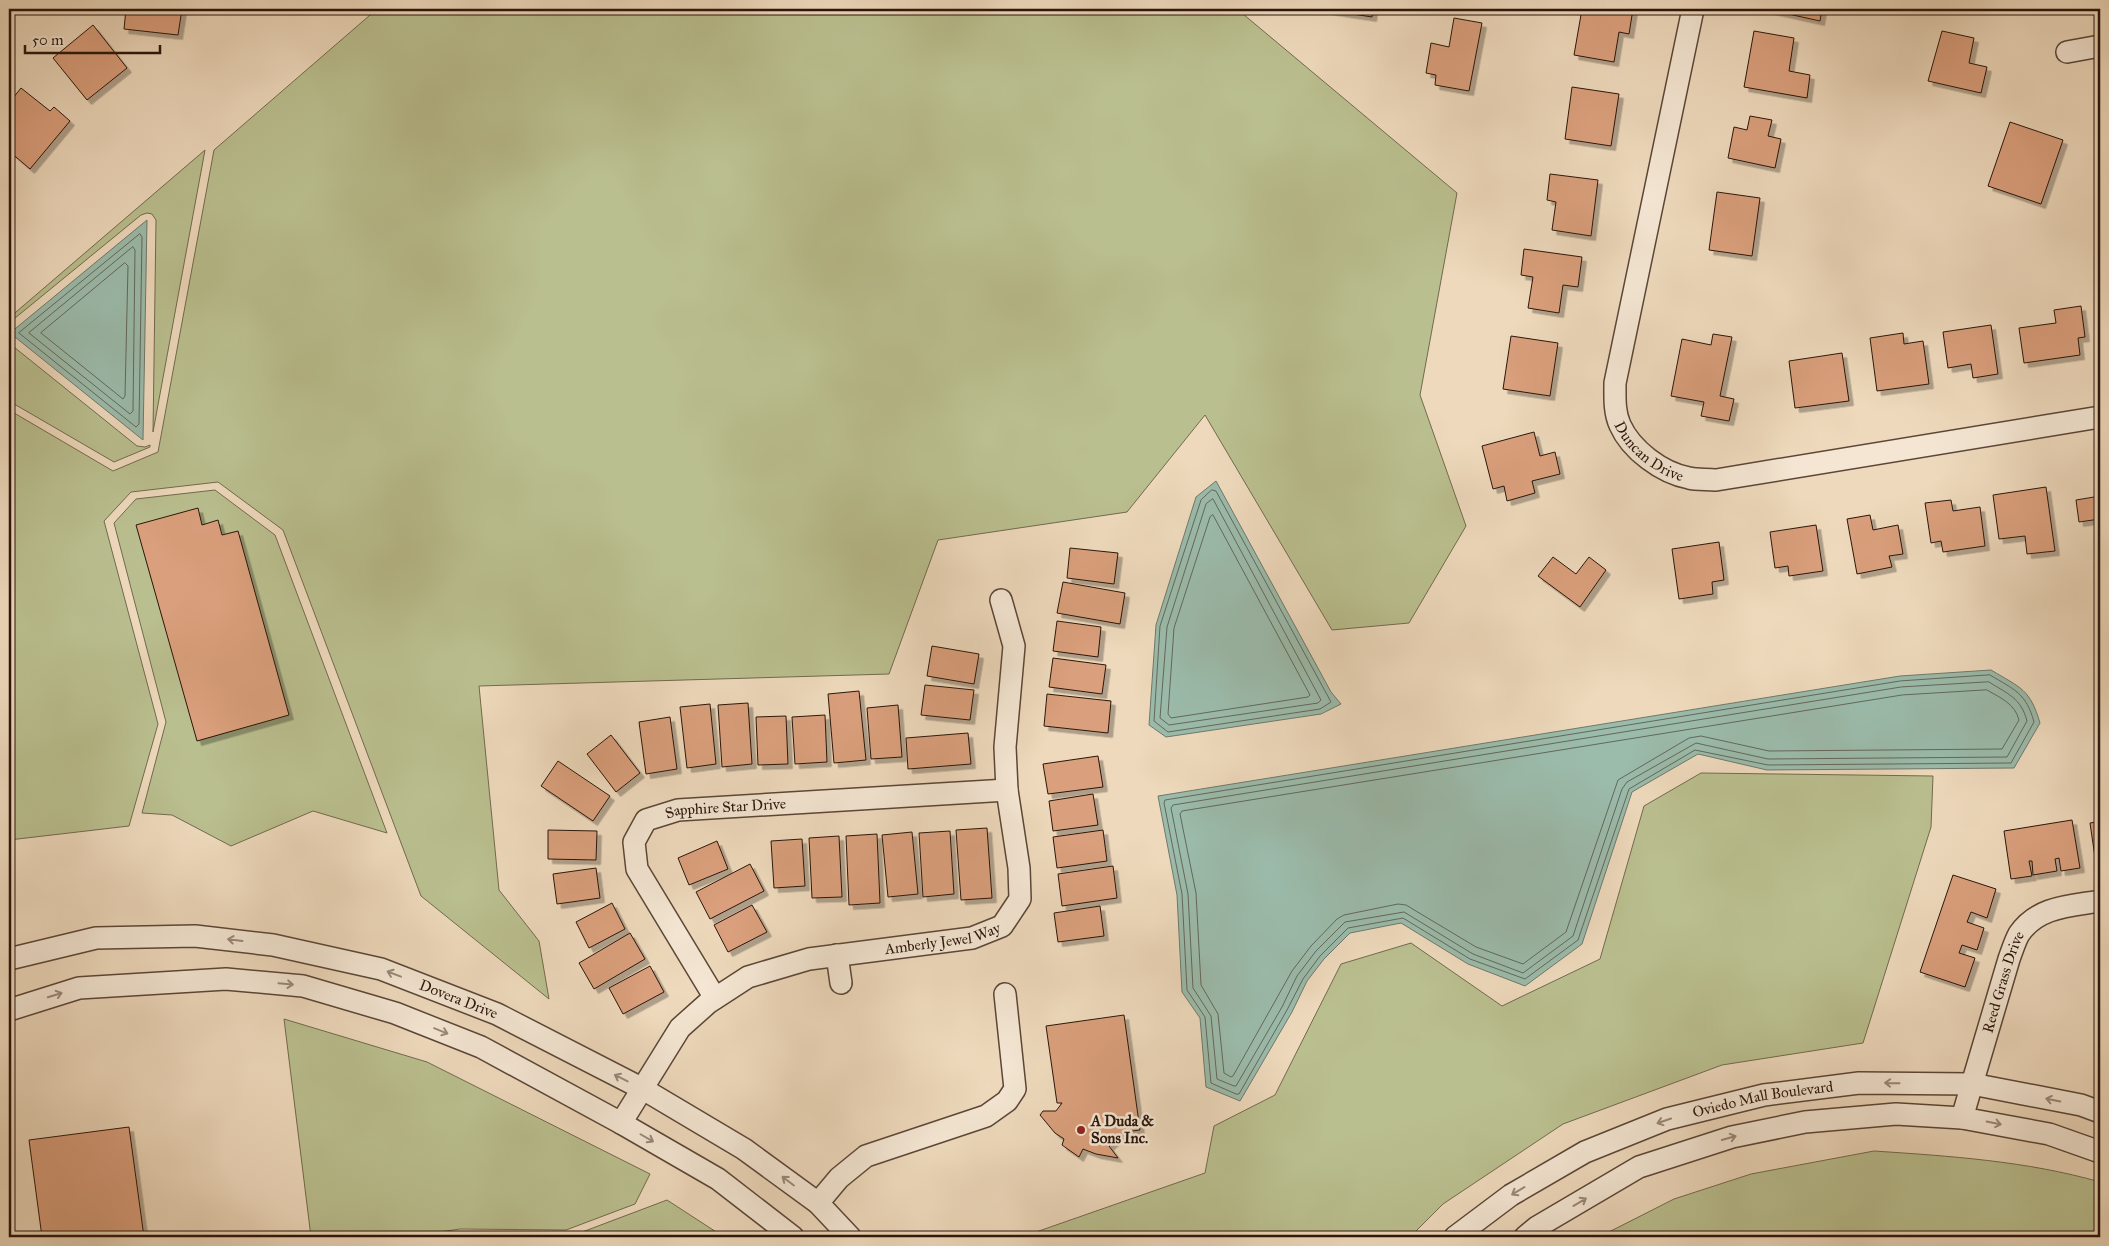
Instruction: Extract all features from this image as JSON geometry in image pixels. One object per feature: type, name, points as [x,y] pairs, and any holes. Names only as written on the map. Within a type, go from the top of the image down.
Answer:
[{"type":"street","name":"Duncan Drive","points":[[1693,9],[1615,383],[1615,406],[1620,426],[1634,445],[1650,460],[1667,471],[1689,478],[1716,480],[2100,417]]},
{"type":"street","points":[[2067,52],[2100,46]]},
{"type":"street","name":"Amberly Jewel Way","points":[[621,1123],[680,1028],[715,998],[748,977],[808,959],[972,938],[1002,926],[1020,900],[1019,868],[1007,790],[1005,747],[1014,646],[1001,600]]},
{"type":"street","name":"Sapphire Star Drive","points":[[715,998],[637,869],[634,842],[646,820],[678,810],[1007,790]]},
{"type":"street","name":"Reed Grass Drive","points":[[1962,1118],[2009,959],[2019,934],[2034,917],[2055,908],[2100,901]]},
{"type":"street","name":"Dovera Drive","points":[[9,959],[96,938],[195,936],[273,945],[381,969],[497,1014],[642,1089],[744,1148],[818,1204],[850,1237]]},
{"type":"street","points":[[837,955],[841,983]]},
{"type":"street","points":[[9,1010],[79,988],[226,979],[303,986],[395,1013],[481,1048],[621,1123],[718,1179],[793,1237]]},
{"type":"street","points":[[818,1204],[839,1178],[866,1156],[986,1116],[1007,1101],[1015,1088],[1005,994]]},
{"type":"street","name":"Oviedo Mall Boulevard","points":[[1455,1237],[1511,1195],[1584,1152],[1667,1119],[1764,1095],[1859,1083],[1972,1084],[2081,1105],[2100,1112]]},
{"type":"street","name":"Oviedo Mall Boulevard","points":[[1525,1237],[1537,1227],[1639,1167],[1732,1137],[1805,1122],[1896,1114],[1962,1118],[2049,1134],[2100,1152]]},
{"type":"green space","points":[[377,9],[1237,9],[1457,193],[1420,395],[1466,526],[1409,623],[1332,630],[1205,415],[1127,512],[938,540],[889,674],[479,686],[499,890],[539,941],[549,999],[421,896],[283,530],[218,482],[131,492],[104,521],[158,724],[129,826],[9,840],[9,410],[113,471],[158,452],[214,150]]},
{"type":"green space","points":[[205,150],[153,432],[156,220],[152,214],[141,215],[9,323],[9,318]]},
{"type":"green space","points":[[9,343],[137,446],[145,447],[150,445],[150,447],[114,462],[9,401]]},
{"type":"green space","points":[[215,490],[275,535],[387,833],[313,811],[231,846],[172,815],[142,813],[166,722],[114,523],[136,499]]},
{"type":"green space","points":[[1701,773],[1933,776],[1931,827],[1863,1043],[1722,1065],[1563,1124],[1443,1204],[1410,1237],[1036,1237],[1036,1232],[1205,1173],[1214,1126],[1275,1095],[1341,964],[1411,943],[1502,1006],[1600,959],[1644,806]]},
{"type":"green space","points":[[284,1019],[427,1062],[650,1174],[635,1204],[566,1230],[460,1229],[405,1237],[311,1237]]},
{"type":"green space","points":[[1874,1151],[1988,1160],[2044,1169],[2100,1182],[2100,1237],[1599,1237],[1674,1199],[1751,1174]]},
{"type":"green space","points":[[667,1200],[724,1237],[569,1237]]},
{"type":"water","points":[[147,220],[143,440],[10,333]]},
{"type":"water","points":[[1216,481],[1331,692],[1341,704],[1321,714],[1166,737],[1149,725],[1156,625],[1196,497]]},
{"type":"water","points":[[1991,670],[2023,690],[2032,703],[2040,723],[2014,768],[1767,770],[1698,754],[1632,792],[1582,944],[1525,986],[1468,964],[1401,923],[1350,933],[1324,959],[1307,981],[1292,1012],[1240,1101],[1206,1087],[1200,1018],[1182,992],[1177,895],[1158,796],[1900,676]]},
{"type":"building","points":[[126,9],[182,9],[178,35],[124,29]]},
{"type":"building","points":[[1327,9],[1373,9],[1372,17]]},
{"type":"building","points":[[1582,9],[1633,9],[1629,34],[1619,32],[1614,62],[1574,55]]},
{"type":"building","points":[[1766,9],[1822,9],[1820,21]]},
{"type":"building","points":[[1454,18],[1482,23],[1469,91],[1435,85],[1436,75],[1426,73],[1431,43],[1449,47]]},
{"type":"building","points":[[93,25],[127,68],[87,100],[53,58]]},
{"type":"building","points":[[1754,31],[1794,38],[1789,71],[1810,75],[1807,98],[1744,87]]},
{"type":"building","points":[[1942,31],[1974,38],[1969,63],[1987,67],[1981,93],[1928,81]]},
{"type":"building","points":[[1572,87],[1619,94],[1611,146],[1565,139]]},
{"type":"building","points":[[21,88],[50,111],[54,107],[70,121],[30,169],[9,151],[9,103]]},
{"type":"building","points":[[1750,116],[1772,120],[1768,136],[1781,139],[1775,168],[1728,158],[1734,127],[1747,130]]},
{"type":"building","points":[[2010,122],[2063,140],[2041,204],[1988,186]]},
{"type":"building","points":[[1550,174],[1598,180],[1591,236],[1552,230],[1556,202],[1547,200]]},
{"type":"building","points":[[1717,192],[1760,198],[1752,256],[1709,250]]},
{"type":"building","points":[[1524,249],[1582,257],[1578,287],[1563,285],[1559,313],[1528,308],[1533,277],[1521,275]]},
{"type":"building","points":[[2081,306],[2085,337],[2078,338],[2080,355],[2024,363],[2019,328],[2056,323],[2054,310]]},
{"type":"building","points":[[1991,325],[1998,374],[1973,378],[1971,364],[1948,368],[1943,332]]},
{"type":"building","points":[[1903,333],[1904,344],[1923,341],[1929,384],[1877,391],[1870,338]]},
{"type":"building","points":[[1713,334],[1732,337],[1720,396],[1734,399],[1729,421],[1701,416],[1704,402],[1671,396],[1682,339],[1711,345]]},
{"type":"building","points":[[1511,336],[1558,343],[1550,396],[1503,389]]},
{"type":"building","points":[[1842,353],[1849,401],[1795,408],[1789,361]]},
{"type":"building","points":[[1534,432],[1540,456],[1555,452],[1560,474],[1532,481],[1535,493],[1507,501],[1504,486],[1493,489],[1482,446]]},
{"type":"building","points":[[2046,487],[2055,551],[2027,554],[2025,536],[1999,539],[1993,495]]},
{"type":"building","points":[[2100,496],[2100,519],[2079,522],[2076,500]]},
{"type":"building","points":[[1951,500],[1953,511],[1980,507],[1985,546],[1943,552],[1941,541],[1931,543],[1925,503]]},
{"type":"building","points":[[198,508],[202,525],[218,520],[222,535],[238,531],[289,715],[197,741],[136,525]]},
{"type":"building","points":[[1870,515],[1873,530],[1898,525],[1903,554],[1889,556],[1892,567],[1857,574],[1847,519]]},
{"type":"building","points":[[1816,525],[1823,571],[1789,576],[1788,566],[1775,568],[1770,532]]},
{"type":"building","points":[[1719,542],[1724,580],[1712,582],[1713,594],[1679,599],[1672,549]]},
{"type":"building","points":[[1070,548],[1118,553],[1114,584],[1067,578]]},
{"type":"building","points":[[1553,557],[1576,574],[1589,557],[1606,570],[1580,607],[1538,576]]},
{"type":"building","points":[[1063,582],[1125,593],[1120,624],[1057,613]]},
{"type":"building","points":[[1057,621],[1101,627],[1098,657],[1053,651]]},
{"type":"building","points":[[932,646],[979,654],[974,684],[927,676]]},
{"type":"building","points":[[1053,658],[1106,665],[1102,694],[1049,687]]},
{"type":"building","points":[[925,685],[974,690],[970,720],[921,715]]},
{"type":"building","points":[[859,691],[866,760],[834,763],[828,694]]},
{"type":"building","points":[[1047,694],[1111,701],[1108,733],[1044,726]]},
{"type":"building","points":[[748,703],[752,764],[722,767],[718,705]]},
{"type":"building","points":[[710,704],[716,764],[687,768],[680,707]]},
{"type":"building","points":[[898,705],[902,757],[871,759],[867,708]]},
{"type":"building","points":[[825,715],[827,762],[795,764],[792,717]]},
{"type":"building","points":[[786,716],[788,764],[758,765],[756,717]]},
{"type":"building","points":[[670,717],[677,769],[646,774],[639,722]]},
{"type":"building","points":[[968,733],[971,764],[908,769],[906,738]]},
{"type":"building","points":[[611,735],[640,773],[616,792],[587,754]]},
{"type":"building","points":[[1098,756],[1103,787],[1048,794],[1043,764]]},
{"type":"building","points":[[558,761],[610,796],[593,821],[541,786]]},
{"type":"building","points":[[1093,794],[1098,825],[1053,831],[1049,801]]},
{"type":"building","points":[[2100,813],[2100,863],[2096,864],[2090,823],[2096,822],[2095,814]]},
{"type":"building","points":[[2072,820],[2080,868],[2061,871],[2059,858],[2055,859],[2057,871],[2033,875],[2032,861],[2029,861],[2032,876],[2011,879],[2004,831]]},
{"type":"building","points":[[987,828],[992,898],[961,900],[956,830]]},
{"type":"building","points":[[548,830],[597,831],[596,860],[548,859]]},
{"type":"building","points":[[1103,830],[1107,861],[1057,868],[1053,837]]},
{"type":"building","points":[[950,831],[954,894],[923,897],[919,833]]},
{"type":"building","points":[[912,832],[918,894],[888,897],[882,835]]},
{"type":"building","points":[[877,834],[880,903],[849,905],[846,836]]},
{"type":"building","points":[[839,836],[842,897],[812,898],[809,838]]},
{"type":"building","points":[[802,839],[805,886],[774,888],[771,841]]},
{"type":"building","points":[[717,841],[728,869],[689,885],[678,858]]},
{"type":"building","points":[[750,864],[764,891],[710,919],[696,892]]},
{"type":"building","points":[[1113,866],[1117,898],[1062,906],[1058,874]]},
{"type":"building","points":[[596,868],[600,898],[557,904],[553,874]]},
{"type":"building","points":[[1953,875],[1996,889],[1987,918],[1971,912],[1967,922],[1984,928],[1977,950],[1962,945],[1959,953],[1975,958],[1965,987],[1920,972]]},
{"type":"building","points":[[612,903],[625,929],[589,948],[576,922]]},
{"type":"building","points":[[752,905],[767,932],[728,952],[714,925]]},
{"type":"building","points":[[1100,906],[1104,936],[1058,942],[1054,913]]},
{"type":"building","points":[[630,933],[645,959],[594,989],[579,963]]},
{"type":"building","points":[[650,966],[664,992],[623,1014],[609,988]]},
{"type":"building","points":[[1124,1015],[1140,1130],[1124,1132],[1109,1146],[1118,1158],[1096,1154],[1083,1149],[1079,1157],[1062,1145],[1064,1139],[1055,1133],[1040,1115],[1043,1111],[1056,1111],[1062,1103],[1057,1103],[1046,1026]]},
{"type":"building","points":[[129,1127],[144,1237],[42,1237],[29,1140]]},
{"type":"place","name":"A Duda & Sons Inc.","points":[[1081,1130]]}]
